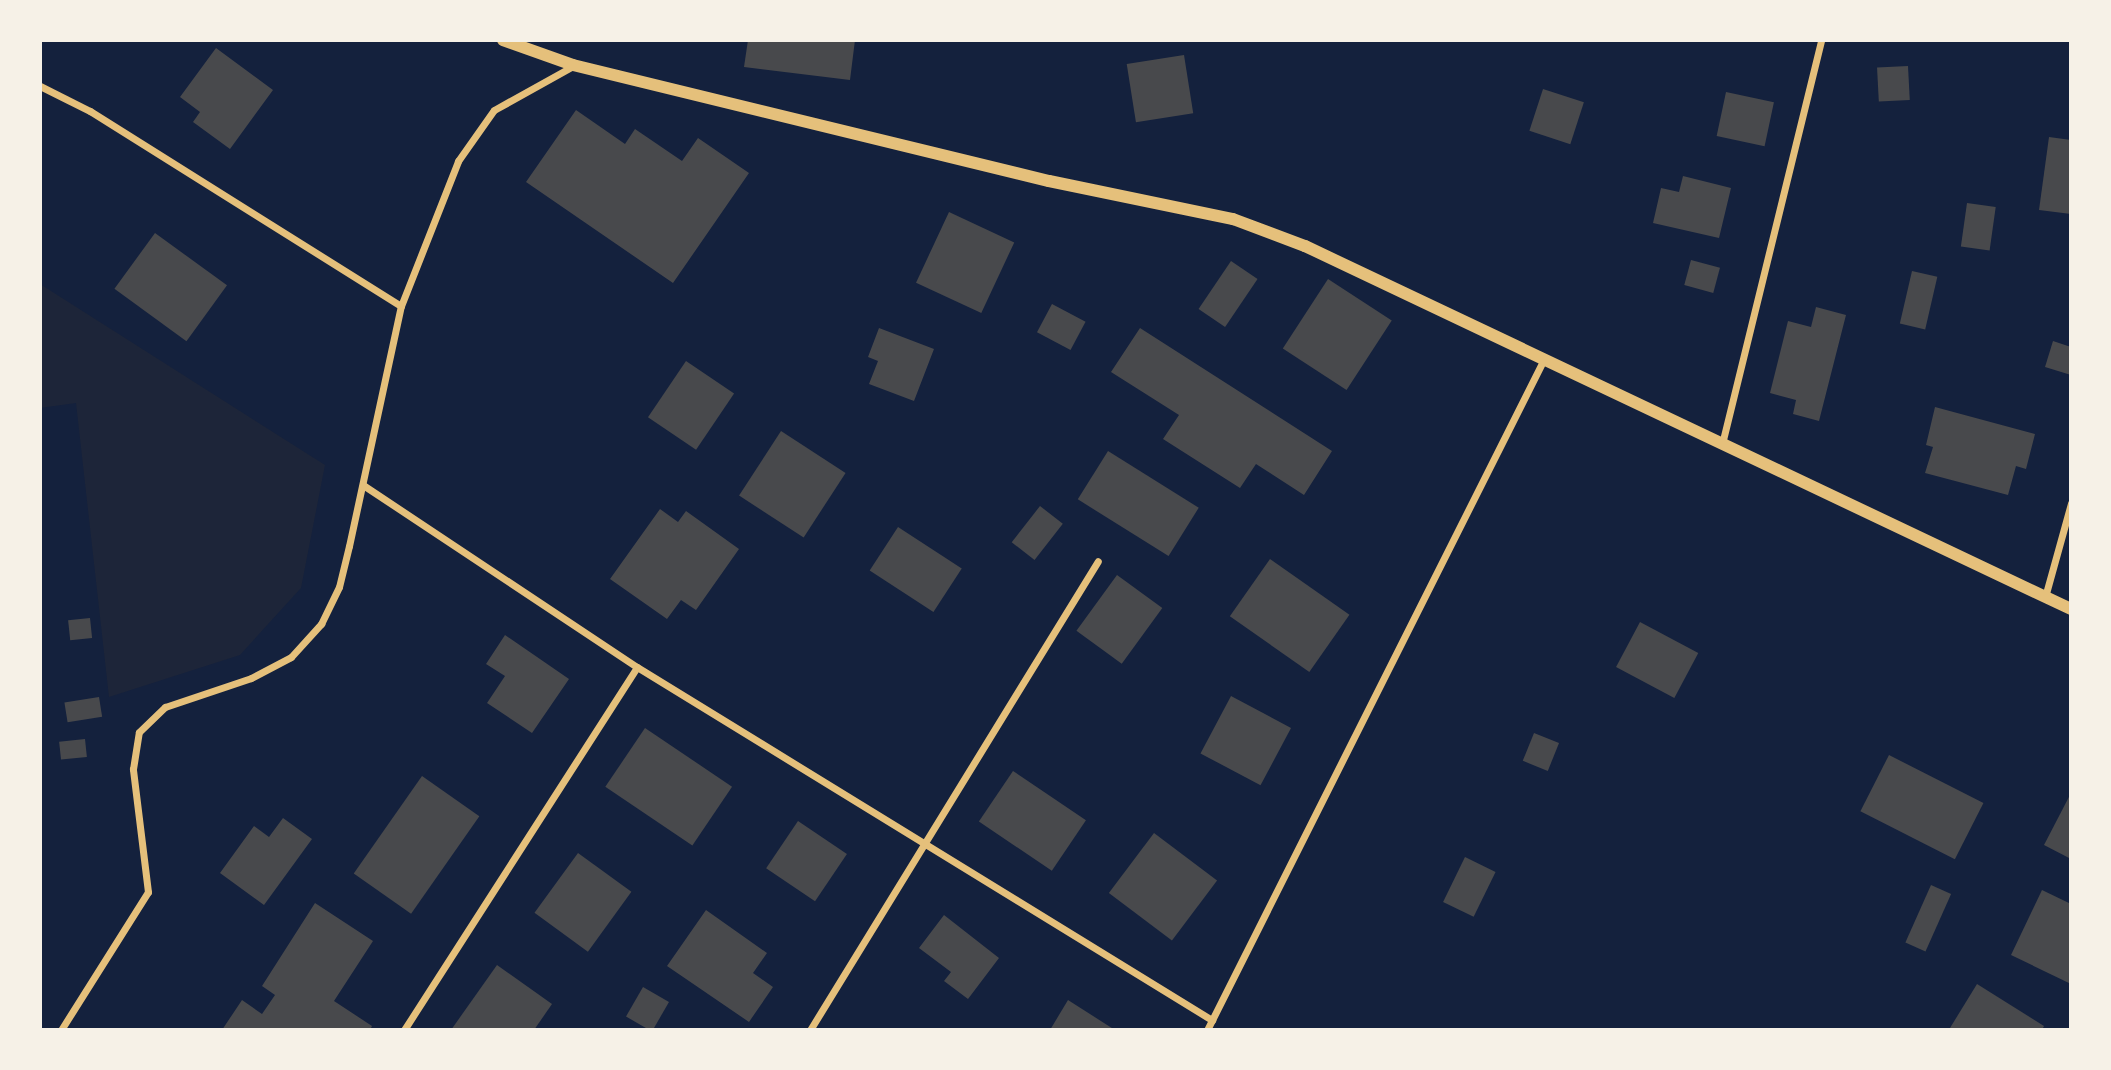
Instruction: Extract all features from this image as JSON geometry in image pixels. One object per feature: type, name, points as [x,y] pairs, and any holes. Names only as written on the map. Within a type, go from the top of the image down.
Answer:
[{"type":"street","points":[[503,40],[573,65],[1049,181],[1233,219],[1305,246],[2071,609]]},
{"type":"street","points":[[1721,445],[1821,40]]},
{"type":"street","points":[[61,1030],[148,892],[133,769],[139,732],[157,711],[251,678],[307,643],[339,587],[401,306],[458,161],[475,132],[505,103],[573,65]]},
{"type":"street","points":[[40,86],[90,110],[401,306]]},
{"type":"street","points":[[1207,1030],[1543,361]]},
{"type":"street","points":[[363,485],[637,667],[1212,1020]]},
{"type":"street","points":[[2045,597],[2071,503]]},
{"type":"street","points":[[810,1030],[1098,561]]},
{"type":"street","points":[[404,1030],[637,667]]},
{"type":"shaded area","points":[[40,284],[325,465],[301,588],[240,655],[109,697],[76,403],[40,408]]},
{"type":"building","points":[[748,40],[855,40],[850,80],[744,67]]},
{"type":"building","points":[[216,48],[273,90],[230,149],[193,122],[200,112],[180,97]]},
{"type":"building","points":[[1184,55],[1193,113],[1136,122],[1127,64]]},
{"type":"building","points":[[1908,66],[1910,100],[1879,102],[1877,68]]},
{"type":"building","points":[[1543,89],[1584,102],[1570,144],[1529,131]]},
{"type":"building","points":[[1726,92],[1774,102],[1765,146],[1717,136]]},
{"type":"building","points":[[576,110],[625,144],[635,129],[682,161],[698,138],[749,173],[673,283],[526,182]]},
{"type":"building","points":[[2049,137],[2071,140],[2071,214],[2039,210]]},
{"type":"building","points":[[1683,176],[1731,188],[1719,238],[1653,223],[1661,188],[1679,192]]},
{"type":"building","points":[[1967,203],[1996,207],[1990,251],[1961,247]]},
{"type":"building","points":[[949,212],[1014,242],[981,313],[916,283]]},
{"type":"building","points":[[155,233],[227,285],[186,341],[114,289]]},
{"type":"building","points":[[1691,260],[1720,268],[1713,293],[1684,285]]},
{"type":"building","points":[[1231,261],[1258,279],[1225,327],[1199,309]]},
{"type":"building","points":[[1912,271],[1937,277],[1925,329],[1900,324]]},
{"type":"building","points":[[1328,279],[1392,320],[1347,390],[1283,349]]},
{"type":"building","points":[[1052,304],[1086,322],[1071,350],[1037,332]]},
{"type":"building","points":[[1816,307],[1846,315],[1819,421],[1793,414],[1796,400],[1770,393],[1788,321],[1811,327]]},
{"type":"building","points":[[879,328],[934,349],[914,401],[869,384],[878,361],[868,357]]},
{"type":"building","points":[[1140,328],[1332,451],[1304,495],[1256,464],[1240,488],[1163,439],[1179,415],[1111,372]]},
{"type":"building","points":[[2053,341],[2071,347],[2071,375],[2045,367]]},
{"type":"building","points":[[686,361],[734,393],[696,450],[648,417]]},
{"type":"building","points":[[1935,407],[2035,434],[2026,469],[2016,466],[2008,495],[1925,473],[1933,447],[1926,445]]},
{"type":"building","points":[[781,431],[846,473],[804,538],[739,496]]},
{"type":"building","points":[[1108,451],[1199,508],[1169,556],[1078,499]]},
{"type":"building","points":[[1040,506],[1063,524],[1035,560],[1012,542]]},
{"type":"building","points":[[660,509],[678,522],[686,511],[739,549],[696,610],[681,600],[667,619],[610,579]]},
{"type":"building","points":[[898,527],[962,568],[933,612],[870,571]]},
{"type":"building","points":[[1270,559],[1349,615],[1309,672],[1230,616]]},
{"type":"building","points":[[1117,575],[1162,608],[1122,664],[1076,631]]},
{"type":"building","points":[[90,618],[92,638],[70,640],[68,620]]},
{"type":"building","points":[[1640,622],[1698,653],[1674,698],[1616,667]]},
{"type":"building","points":[[505,635],[569,679],[532,733],[487,703],[505,676],[486,664]]},
{"type":"building","points":[[1231,696],[1291,728],[1261,785],[1200,753]]},
{"type":"building","points":[[99,697],[102,717],[68,722],[64,702]]},
{"type":"building","points":[[645,728],[732,787],[692,846],[605,787]]},
{"type":"building","points":[[1534,733],[1559,743],[1548,771],[1523,761]]},
{"type":"building","points":[[85,739],[87,757],[61,760],[59,742]]},
{"type":"building","points":[[1889,755],[1983,803],[1955,859],[1860,811]]},
{"type":"building","points":[[1013,771],[1086,820],[1052,871],[979,822]]},
{"type":"building","points":[[422,776],[479,816],[411,914],[354,873]]},
{"type":"building","points":[[2071,793],[2071,859],[2044,845]]},
{"type":"building","points":[[283,818],[312,839],[264,905],[220,873],[254,826],[269,837]]},
{"type":"building","points":[[798,821],[847,854],[815,901],[766,868]]},
{"type":"building","points":[[1154,833],[1217,881],[1172,940],[1109,893]]},
{"type":"building","points":[[578,853],[631,892],[588,952],[535,913]]},
{"type":"building","points":[[1465,857],[1496,872],[1474,917],[1443,902]]},
{"type":"building","points":[[1931,885],[1951,894],[1925,952],[1905,943]]},
{"type":"building","points":[[2042,890],[2071,904],[2071,984],[2011,955]]},
{"type":"building","points":[[315,903],[373,941],[334,1001],[372,1026],[370,1030],[222,1030],[242,1000],[262,1014],[275,995],[262,986]]},
{"type":"building","points":[[706,910],[767,953],[753,973],[773,987],[749,1022],[667,966]]},
{"type":"building","points":[[944,915],[999,958],[968,999],[944,981],[951,972],[919,948]]},
{"type":"building","points":[[497,965],[552,1004],[534,1030],[451,1030]]},
{"type":"building","points":[[1977,984],[2044,1026],[2042,1030],[1950,1028]]},
{"type":"building","points":[[643,987],[669,1002],[653,1030],[626,1016]]},
{"type":"building","points":[[1068,1000],[1115,1030],[1050,1030]]}]
